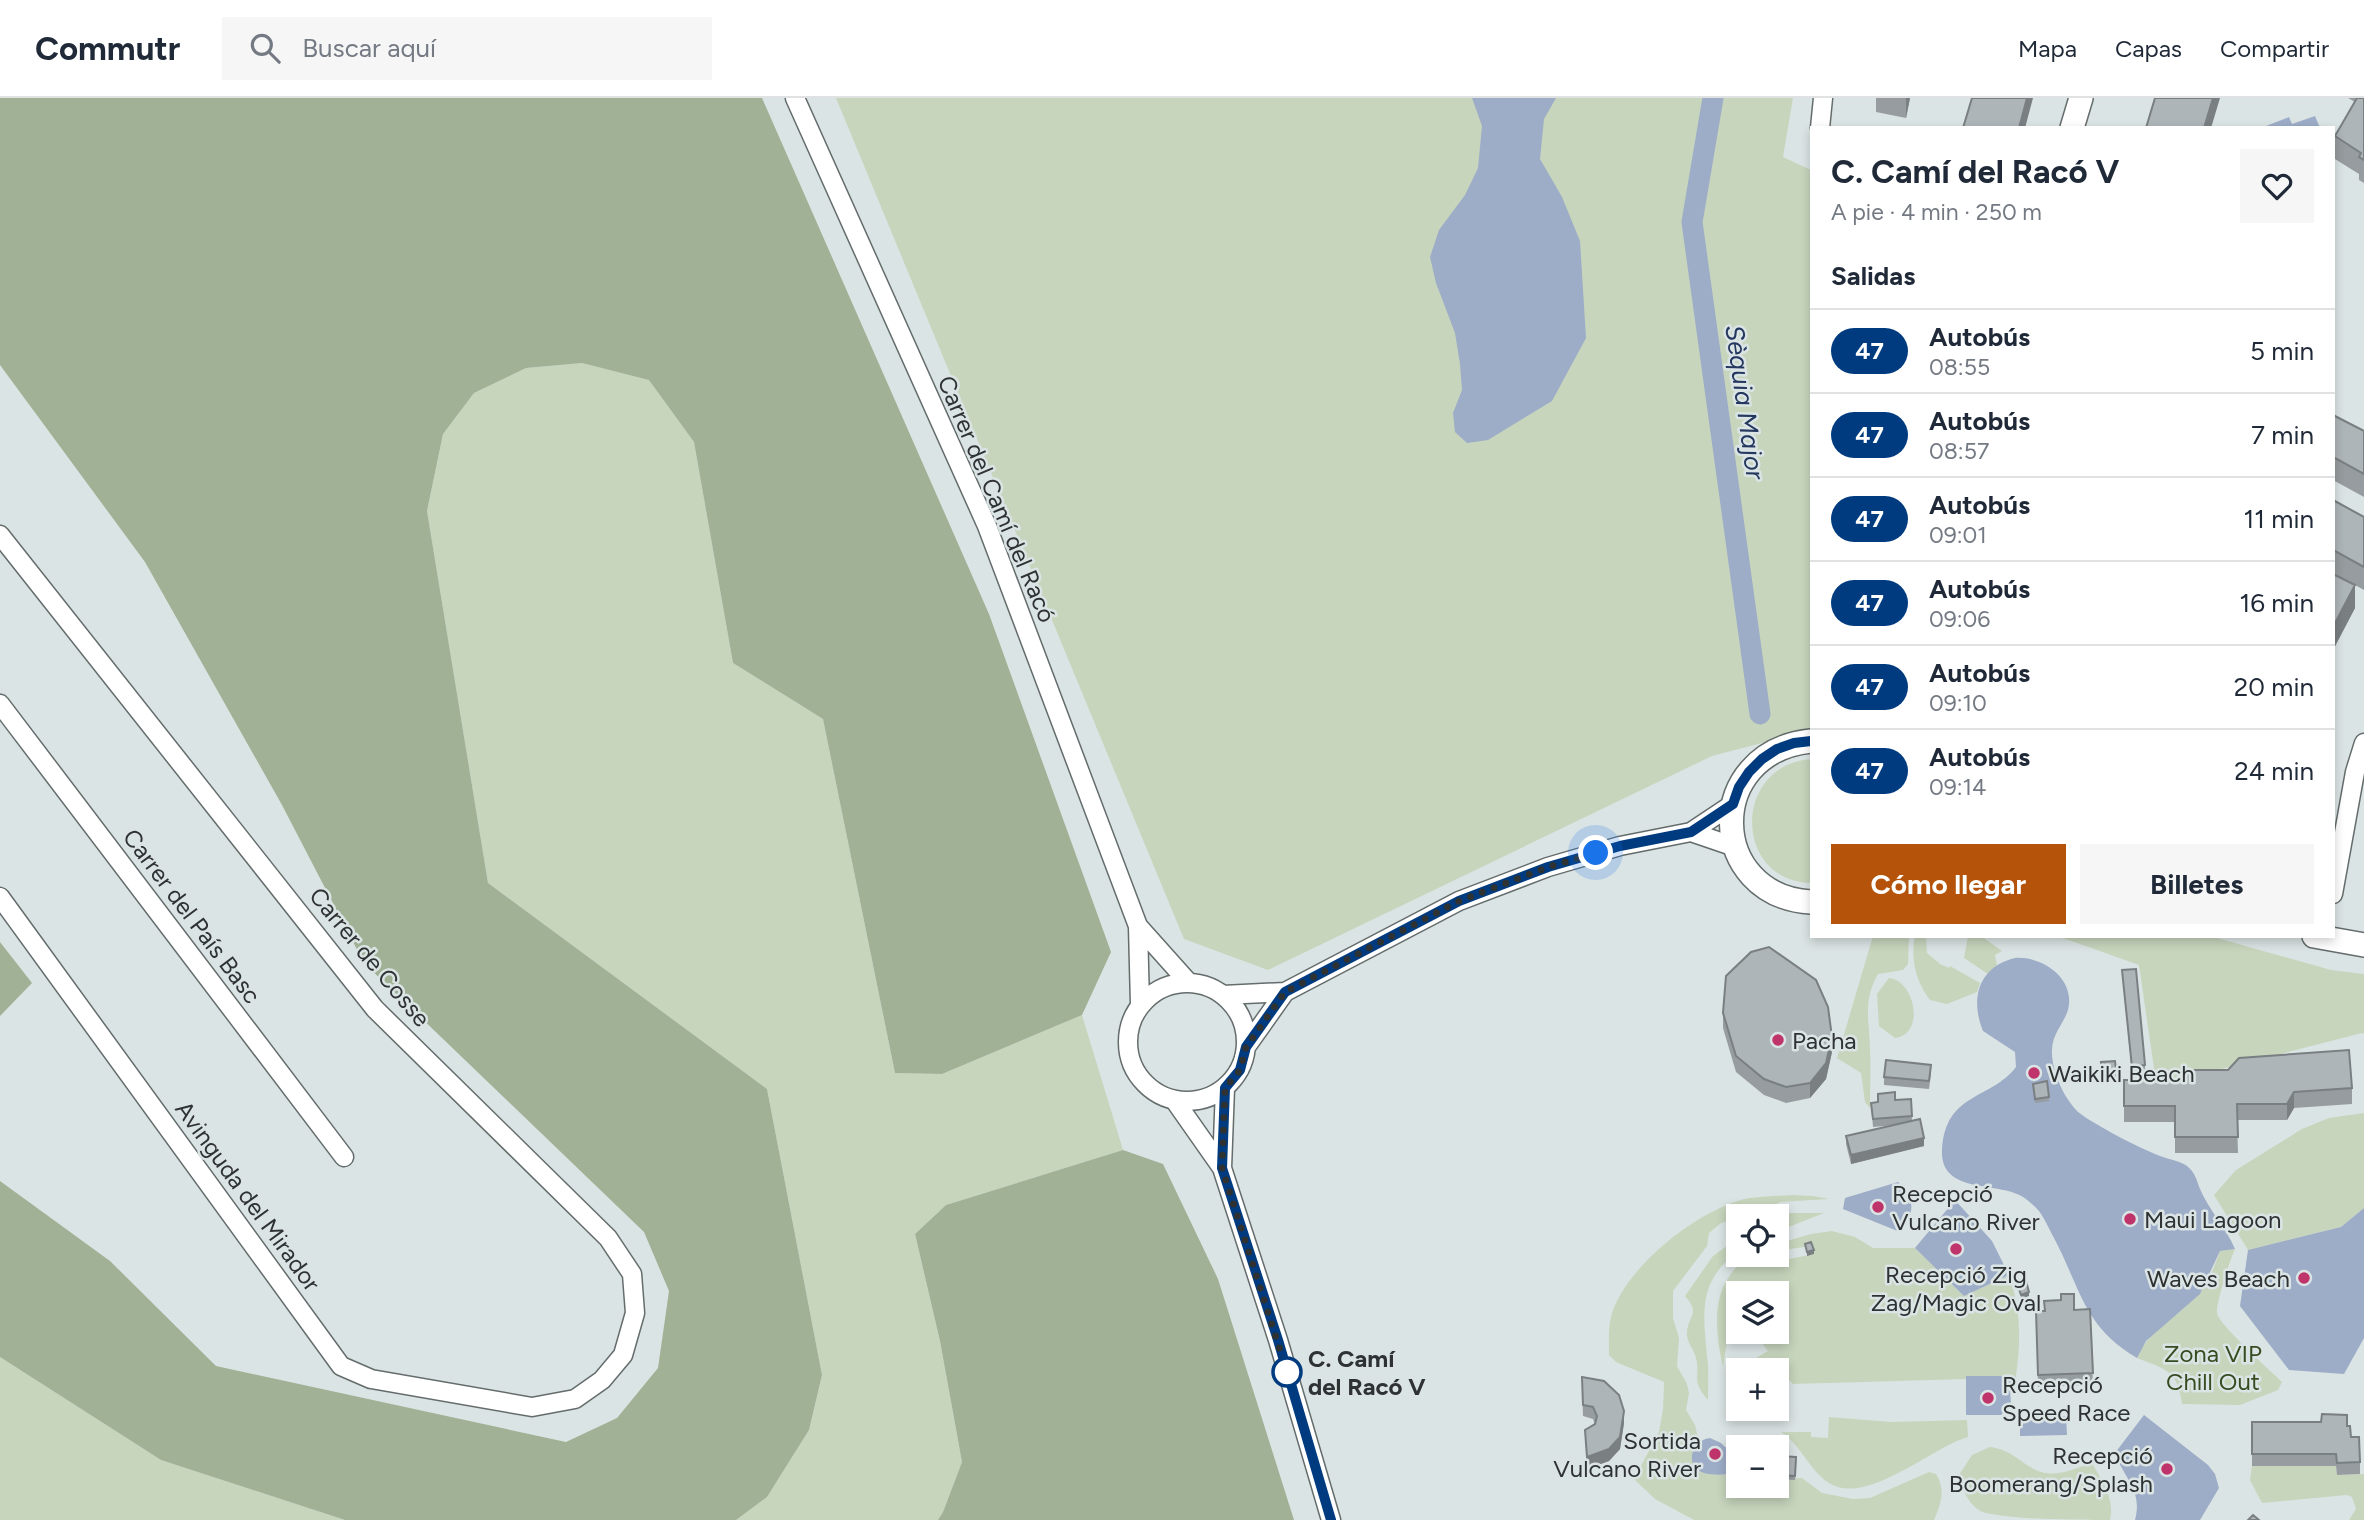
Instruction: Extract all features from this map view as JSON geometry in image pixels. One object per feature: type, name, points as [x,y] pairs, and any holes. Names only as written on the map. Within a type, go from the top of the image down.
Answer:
[{"type":"street","name":"Carrer del Camí del Racó","points":[[795,98],[987,526],[1138,926],[1140,1005]]},
{"type":"street","points":[[1820,126],[1823,98]]},
{"type":"street","points":[[2073,126],[2081,98]]},
{"type":"street","name":"Carrer de Cosse","points":[[0,535],[375,1009],[608,1238],[632,1274],[635,1313],[622,1355],[602,1380],[575,1399],[532,1407]]},
{"type":"street","name":"Carrer del País Basc","points":[[0,704],[344,1157]]},
{"type":"street","points":[[1810,741],[1777,749],[1762,759],[1739,787],[1731,819],[1735,847],[1744,866],[1758,882],[1776,894],[1796,901],[1810,902]]},
{"type":"street","points":[[2335,883],[2355,772],[2364,743]]},
{"type":"street","points":[[1223,995],[1241,1018],[1246,1032],[1246,1047],[1240,1070],[1225,1088],[1201,1100],[1175,1101],[1149,1089],[1130,1061],[1127,1038],[1129,1027],[1140,1005],[1162,988],[1189,983],[1201,985],[1223,995],[1285,992],[1459,901],[1548,867],[1620,846],[1691,832],[1733,804]]},
{"type":"street","points":[[1691,832],[1735,847]]},
{"type":"street","name":"Avinguda del Mirador","points":[[0,897],[341,1366],[372,1379],[532,1407]]},
{"type":"street","name":"Carrer del Camí del Racó","points":[[1138,926],[1189,983]]},
{"type":"street","points":[[2326,938],[2364,945]]},
{"type":"street","points":[[1246,1047],[1285,992]]},
{"type":"street","points":[[1222,1168],[1225,1088]]},
{"type":"street","points":[[1175,1101],[1222,1168],[1278,1340],[1331,1520]]},
{"type":"green space","points":[[0,98],[762,98],[989,614],[1111,952],[1082,1015],[942,1074],[895,1073],[823,719],[733,663],[694,442],[649,380],[582,363],[526,368],[474,393],[443,434],[427,511],[488,883],[767,1089],[822,1375],[809,1430],[767,1497],[736,1520],[345,1520],[161,1460],[0,1357],[0,1181],[110,1261],[216,1366],[566,1442],[617,1418],[658,1368],[669,1291],[644,1232],[364,963],[282,805],[145,562],[0,365]]},
{"type":"green space","points":[[836,98],[1793,98],[1783,157],[1810,170],[1810,730],[1712,756],[1268,970],[1184,939]]},
{"type":"green space","points":[[582,363],[649,379],[694,442],[733,663],[823,719],[895,1073],[942,1074],[1082,1015],[1123,1150],[946,1205],[915,1234],[940,1341],[962,1462],[938,1520],[736,1520],[767,1497],[809,1430],[822,1375],[767,1089],[488,883],[427,511],[443,434],[474,393],[526,368]]},
{"type":"green space","points":[[1810,759],[1810,883],[1785,877],[1767,864],[1756,844],[1752,822],[1756,800],[1767,781],[1785,766]]},
{"type":"green space","points":[[1872,938],[1909,938],[1908,964],[1903,970],[1878,974],[1870,992],[1870,1108],[1865,1102],[1861,1073],[1837,1058]]},
{"type":"green space","points":[[1915,938],[1926,938],[1927,953],[1940,964],[1949,968],[1950,966],[1980,983],[1977,992],[1947,1004],[1930,1000],[1915,970]]},
{"type":"green space","points":[[1968,938],[1984,938],[2002,951],[1995,955],[1997,965],[1988,974],[1964,958]]},
{"type":"green space","points":[[2063,938],[2217,938],[2331,970],[2364,974],[2364,1034],[2202,1074],[2156,1082],[2139,965]]},
{"type":"green space","points":[[0,942],[32,983],[0,1016]]},
{"type":"green space","points":[[1889,978],[1906,988],[1913,1008],[1911,1028],[1904,1035],[1895,1038],[1879,1026],[1877,994]]},
{"type":"green space","points":[[2364,1113],[2364,1208],[2341,1227],[2248,1250],[2214,1195],[2236,1170],[2302,1129],[2329,1118]]},
{"type":"green space","points":[[1123,1150],[1163,1164],[1218,1279],[1294,1520],[938,1520],[962,1462],[940,1341],[915,1234],[946,1205]]},
{"type":"green space","points":[[1793,1195],[1829,1199],[1776,1204],[1729,1204],[1750,1198]]},
{"type":"green space","points":[[1726,1205],[1726,1222],[1709,1233],[1707,1246],[1673,1291],[1673,1318],[1679,1338],[1677,1366],[1687,1384],[1689,1393],[1686,1410],[1695,1425],[1699,1442],[1694,1451],[1695,1465],[1703,1472],[1726,1474],[1726,1498],[1789,1498],[1789,1479],[1802,1478],[1822,1493],[1853,1499],[1870,1498],[1929,1472],[1936,1474],[1942,1491],[1934,1520],[1694,1520],[1655,1499],[1634,1479],[1659,1432],[1664,1382],[1616,1362],[1609,1355],[1611,1317],[1618,1298],[1648,1260],[1688,1226]]},
{"type":"green space","points":[[1790,1213],[1824,1213],[1789,1227]]},
{"type":"green space","points":[[1832,1231],[1855,1237],[1873,1248],[1915,1248],[1964,1296],[2009,1275],[2019,1325],[2016,1376],[1793,1384],[1789,1380],[1789,1358],[1756,1358],[1768,1351],[1763,1344],[1789,1344],[1789,1281],[1727,1281],[1737,1267],[1789,1267],[1789,1259],[1814,1254],[1811,1246],[1789,1249],[1789,1240]]},
{"type":"green space","points":[[1726,1247],[1726,1262],[1716,1274],[1706,1298],[1708,1400],[1699,1387],[1696,1358],[1688,1339],[1687,1332],[1693,1311],[1685,1296],[1713,1256]]},
{"type":"green space","name":"Zona VIP Chill Out","points":[[2235,1249],[2221,1291],[2217,1313],[2236,1337],[2282,1382],[2278,1390],[2240,1405],[2182,1404],[2173,1377],[2162,1368],[2137,1358],[2154,1333],[2202,1291],[2220,1251]]},
{"type":"green space","points":[[1726,1282],[1727,1344],[1723,1367],[1717,1322],[1721,1293]]},
{"type":"green space","points":[[0,1357],[161,1460],[345,1520],[0,1520]]},
{"type":"green space","points":[[1829,1417],[1891,1422],[1967,1420],[1968,1437],[1880,1482],[1861,1487],[1844,1488],[1829,1483],[1816,1471],[1789,1435],[1781,1432],[1811,1432],[1811,1437],[1828,1438]]},
{"type":"green space","points":[[1990,1447],[2005,1451],[2034,1469],[2047,1473],[2067,1471],[2092,1463],[2109,1497],[2110,1520],[2024,1518],[1980,1511],[1966,1495],[1959,1475],[1972,1455]]},
{"type":"green space","points":[[2252,1466],[2336,1466],[2337,1475],[2364,1474],[2364,1520],[2349,1520],[2356,1509],[2352,1497],[2347,1495],[2262,1503],[2250,1480]]},
{"type":"water","points":[[1472,98],[1556,98],[1544,119],[1540,159],[1562,197],[1580,241],[1586,338],[1552,401],[1488,440],[1467,443],[1455,432],[1453,413],[1462,390],[1455,333],[1436,283],[1430,257],[1439,230],[1465,195],[1478,168],[1482,126]]},
{"type":"water","points":[[2315,116],[2319,126],[2266,126],[2289,117],[2292,124]]},
{"type":"water","points":[[2025,958],[2046,965],[2055,971],[2067,988],[2068,1010],[2054,1038],[2052,1055],[2058,1079],[2071,1104],[2078,1112],[2119,1137],[2190,1168],[2235,1249],[2220,1251],[2200,1294],[2146,1341],[2137,1358],[2119,1346],[2094,1319],[2036,1208],[2017,1194],[1969,1184],[1958,1179],[1949,1173],[1944,1163],[1942,1150],[1945,1131],[1951,1117],[1971,1099],[2006,1078],[2016,1067],[2015,1052],[1983,1031],[1977,1007],[1980,986],[1985,977],[2002,962]]},
{"type":"water","name":"Recepció Vulcano River","points":[[1898,1182],[1908,1193],[1911,1206],[1909,1219],[1900,1232],[1843,1209],[1845,1198]]},
{"type":"water","name":"Recepció Zig Zag/Magic Oval","points":[[1955,1200],[1992,1241],[2009,1275],[1964,1296],[1915,1248]]},
{"type":"water","name":"Waves Beach","points":[[2364,1208],[2364,1338],[2344,1374],[2289,1370],[2240,1306],[2248,1250],[2341,1227]]},
{"type":"water","name":"Recepció Speed Race","points":[[1966,1376],[2016,1376],[2010,1389],[2011,1405],[2001,1415],[1966,1415]]},
{"type":"water","name":"Recepció Boomerang/Splash","points":[[2144,1415],[2208,1465],[2215,1474],[2219,1488],[2200,1520],[2135,1520],[2135,1492],[2115,1453]]},
{"type":"water","points":[[2066,1416],[2067,1435],[2020,1436],[2020,1418]]},
{"type":"water","name":"Sortida Vulcano River","points":[[1710,1438],[1726,1447],[1726,1475],[1708,1474],[1697,1470],[1692,1454],[1704,1440]]},
{"type":"building","points":[[1972,98],[2027,98],[2020,126],[1964,126]]},
{"type":"building","points":[[2155,98],[2213,98],[2205,126],[2147,126]]},
{"type":"building","points":[[2357,98],[2364,98],[2364,160],[2359,157],[2361,153],[2335,136]]},
{"type":"building","points":[[2335,416],[2364,431],[2364,474],[2335,458]]},
{"type":"building","points":[[2335,501],[2364,517],[2364,567],[2335,551]]},
{"type":"building","points":[[2335,575],[2355,585],[2335,623]]},
{"type":"building","name":"Pacha","points":[[1769,947],[1816,980],[1828,1007],[1832,1037],[1826,1063],[1810,1083],[1786,1087],[1764,1079],[1736,1056],[1723,1013],[1726,976],[1751,952]]},
{"type":"building","points":[[2136,969],[2145,1065],[2132,1067],[2122,970]]},
{"type":"building","points":[[2349,1050],[2352,1088],[2294,1092],[2287,1104],[2237,1104],[2238,1137],[2175,1137],[2175,1106],[2124,1106],[2124,1080],[2183,1080],[2183,1070],[2228,1070],[2239,1058]]},
{"type":"building","points":[[1886,1060],[1931,1065],[1929,1081],[1884,1077]]},
{"type":"building","points":[[2115,1061],[2117,1077],[2103,1079],[2101,1062]]},
{"type":"building","points":[[2047,1081],[2049,1097],[2035,1099],[2033,1084]]},
{"type":"building","points":[[1895,1092],[1895,1100],[1911,1099],[1912,1116],[1873,1119],[1871,1103],[1878,1102],[1878,1094]]},
{"type":"building","points":[[1920,1119],[1924,1138],[1851,1155],[1846,1136]]},
{"type":"building","points":[[1811,1242],[1814,1250],[1807,1252],[1805,1244]]},
{"type":"building","points":[[2026,1281],[2029,1292],[2021,1295],[2017,1283]]},
{"type":"building","points":[[2061,1294],[2074,1294],[2074,1310],[2090,1309],[2093,1373],[2038,1375],[2036,1311],[2045,1311],[2044,1301],[2061,1300]]},
{"type":"building","points":[[1582,1377],[1604,1381],[1619,1395],[1624,1411],[1620,1437],[1609,1449],[1587,1457],[1585,1430],[1595,1424],[1597,1416],[1593,1407],[1583,1405]]},
{"type":"building","points":[[2322,1414],[2347,1415],[2351,1437],[2359,1437],[2360,1462],[2337,1463],[2336,1454],[2252,1454],[2252,1422],[2321,1422]]},
{"type":"building","points":[[1789,1457],[1796,1457],[1795,1476],[1789,1476]]},
{"type":"waterway","name":"Sèquia Major","points":[[1713,98],[1692,222],[1760,714]]},
{"type":"bus line","name":"47","points":[[1331,1520],[1278,1340],[1222,1168],[1225,1088],[1240,1070],[1246,1047],[1285,992],[1459,901],[1548,867],[1620,846],[1691,832],[1733,804],[1739,787],[1762,759],[1777,749],[1810,741]]},
{"type":"place","name":"Pacha","points":[[1778,1040]]},
{"type":"place","name":"Waikiki Beach","points":[[2034,1073]]},
{"type":"place","name":"Recepció Vulcano River","points":[[1878,1207]]},
{"type":"place","name":"Maui Lagoon","points":[[2130,1219]]},
{"type":"place","name":"Recepció Zig Zag/Magic Oval","points":[[1956,1249]]},
{"type":"place","name":"Waves Beach","points":[[2304,1278]]},
{"type":"place","name":"C. Camí del Racó V","points":[[1287,1372]]},
{"type":"place","name":"Recepció Speed Race","points":[[1988,1398]]},
{"type":"place","name":"Sortida Vulcano River","points":[[1715,1454]]},
{"type":"place","name":"Recepció Boomerang/Splash","points":[[2167,1469]]},
{"type":"route","points":[[1287,1372],[1222,1168],[1225,1088],[1240,1070],[1246,1047],[1285,992],[1459,901],[1548,867],[1596,853]]}]
